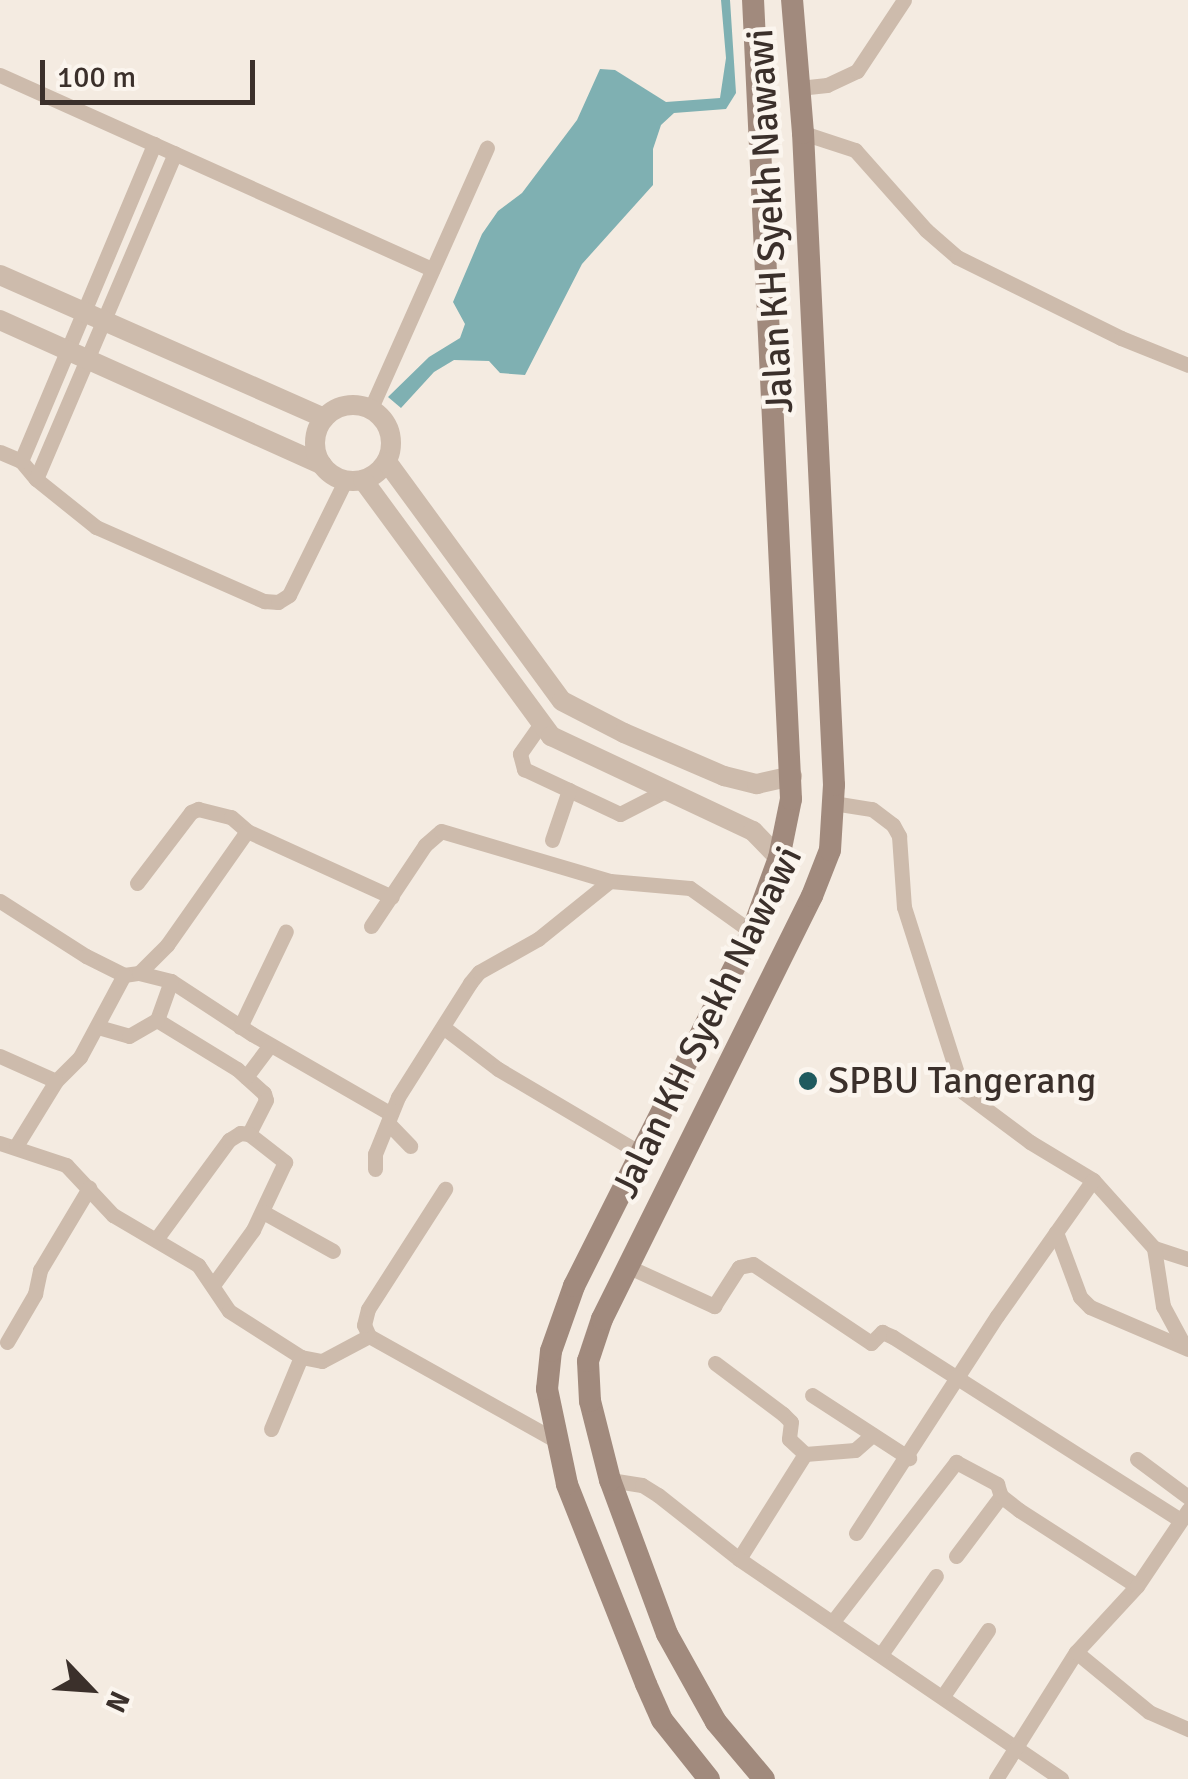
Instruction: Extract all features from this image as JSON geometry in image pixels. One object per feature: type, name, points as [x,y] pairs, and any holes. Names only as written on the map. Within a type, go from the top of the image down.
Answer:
[{"type":"main road","name":"Jalan KH Syekh Nawawi","points":[[709,1779],[662,1720],[567,1484],[546,1389],[552,1351],[574,1286],[752,932],[779,858],[792,776],[753,0]]},
{"type":"main road","name":"Jalan KH Syekh Nawawi","points":[[764,1779],[716,1722],[668,1634],[610,1480],[590,1400],[588,1361],[602,1319],[823,873],[830,850],[832,802],[803,132],[792,0]]},
{"type":"street","points":[[800,88],[827,85],[857,71],[904,0]]},
{"type":"street","points":[[0,76],[432,269]]},
{"type":"street","points":[[803,132],[855,150],[940,245],[957,257],[1100,328],[1188,364]]},
{"type":"street","points":[[94,316],[154,144]]},
{"type":"street","points":[[371,408],[487,148]]},
{"type":"street","points":[[21,461],[175,152]]},
{"type":"street","points":[[0,275],[324,418]]},
{"type":"street","points":[[0,320],[354,480],[540,725],[571,746],[753,831],[779,858]]},
{"type":"street","points":[[36,479],[77,355]]},
{"type":"street","points":[[322,465],[315,448],[324,418],[337,408],[354,404],[371,408],[390,431],[387,462],[562,700],[624,733],[724,776],[757,784],[792,776]]},
{"type":"street","points":[[0,452],[21,461],[36,479],[96,527],[264,601],[278,602],[289,595],[354,480],[387,462]]},
{"type":"street","points":[[540,725],[519,763],[569,790],[620,814],[666,791]]},
{"type":"street","points":[[552,840],[569,790]]},
{"type":"street","points":[[832,802],[872,809],[893,825],[899,836],[904,906],[963,1092],[1030,1142],[1093,1180],[1154,1248],[1188,1260]]},
{"type":"street","points":[[137,883],[191,812],[221,814],[247,831],[392,897]]},
{"type":"street","points":[[247,831],[190,916],[132,974],[69,1072],[56,1080],[8,1145],[66,1165],[113,1215],[186,1254],[229,1310],[302,1357],[322,1361],[369,1336]]},
{"type":"street","points":[[370,926],[425,845],[441,831],[610,881],[690,888],[752,932]]},
{"type":"street","points":[[375,1169],[375,1154],[389,1119],[479,972],[538,940],[610,881]]},
{"type":"street","points":[[0,901],[86,956],[132,974],[171,981],[389,1119],[410,1146]]},
{"type":"street","points":[[240,1026],[286,931]]},
{"type":"street","points":[[98,1026],[130,1036],[156,1020],[171,981]]},
{"type":"street","points":[[156,1020],[246,1077],[267,1097],[249,1134]]},
{"type":"street","points":[[443,1027],[498,1069],[642,1154]]},
{"type":"street","points":[[246,1077],[270,1045]]},
{"type":"street","points":[[0,1056],[56,1080]]},
{"type":"street","points":[[157,1238],[229,1140],[240,1132],[249,1134],[285,1162],[263,1212],[213,1286]]},
{"type":"street","points":[[856,1533],[1093,1180]]},
{"type":"street","points":[[7,1342],[35,1294],[40,1270],[89,1188]]},
{"type":"street","points":[[445,1190],[368,1309],[364,1326],[369,1336],[557,1441]]},
{"type":"street","points":[[263,1212],[334,1251]]},
{"type":"street","points":[[1056,1232],[1080,1297],[1090,1307],[1186,1347]]},
{"type":"street","points":[[1154,1248],[1164,1306],[1186,1347]]},
{"type":"street","points":[[629,1267],[714,1306],[740,1267],[753,1264],[871,1343],[884,1332],[1184,1515],[1137,1586],[1076,1652],[996,1779]]},
{"type":"street","points":[[271,1429],[302,1357]]},
{"type":"street","points":[[715,1363],[791,1422],[789,1439],[805,1454],[854,1450],[872,1435]]},
{"type":"street","points":[[812,1395],[909,1458]]},
{"type":"street","points":[[740,1559],[805,1454]]},
{"type":"street","points":[[1137,1459],[1188,1497]]},
{"type":"street","points":[[834,1620],[956,1462],[998,1484],[1001,1496],[1137,1586]]},
{"type":"street","points":[[610,1480],[642,1486],[740,1559],[1061,1779]]},
{"type":"street","points":[[956,1556],[1001,1496]]},
{"type":"street","points":[[882,1653],[936,1576]]},
{"type":"street","points":[[943,1696],[988,1630]]},
{"type":"street","points":[[1076,1652],[1149,1712],[1188,1729]]},
{"type":"water","points":[[721,0],[730,0],[736,93],[726,109],[674,113],[661,125],[653,149],[653,185],[582,264],[525,375],[500,373],[489,361],[454,360],[434,372],[401,408],[388,397],[429,357],[460,338],[465,324],[453,302],[482,234],[498,211],[522,193],[577,120],[600,69],[615,70],[666,102],[720,98],[726,58]]},
{"type":"place","name":"SPBU Tangerang","points":[[808,1081]]}]
